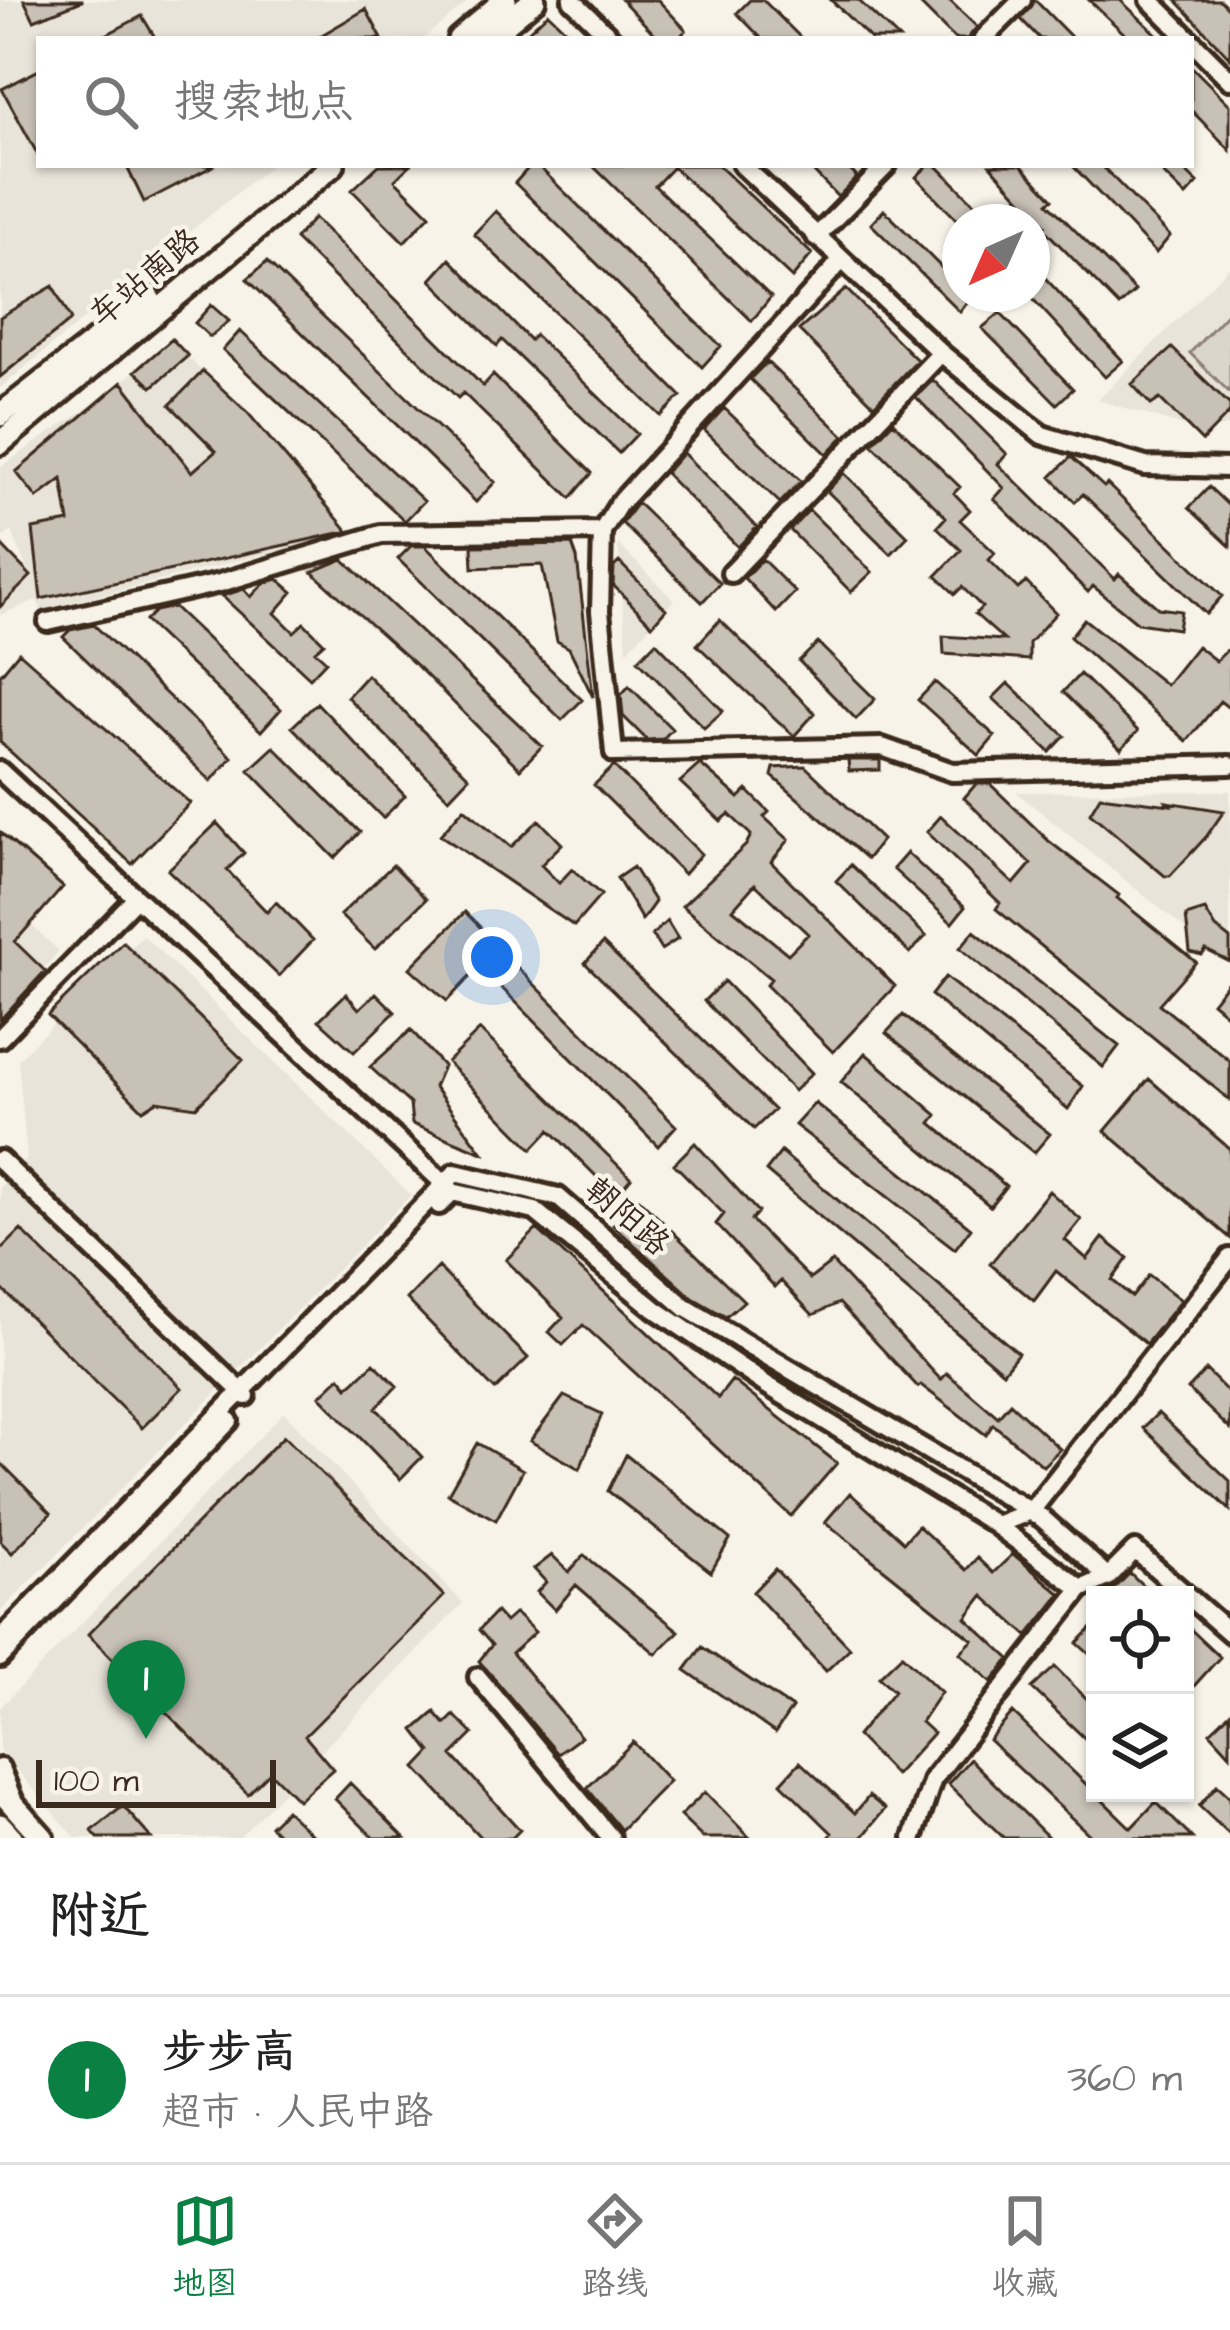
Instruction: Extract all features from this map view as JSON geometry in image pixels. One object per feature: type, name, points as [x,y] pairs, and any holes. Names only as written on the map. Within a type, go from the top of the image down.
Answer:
[{"type":"main road","points":[[463,36],[505,0]]},
{"type":"main road","points":[[491,36],[534,0]]},
{"type":"main road","name":"车站南路","points":[[0,415],[198,261],[307,168]]},
{"type":"main road","name":"车站南路","points":[[0,442],[329,168]]},
{"type":"main road","points":[[0,1790],[11,1838]]},
{"type":"main road","points":[[9,1817],[43,1838]]},
{"type":"street","points":[[572,0],[609,36]]},
{"type":"street","points":[[986,36],[1022,0]]},
{"type":"street","points":[[1150,0],[1186,36]]},
{"type":"street","points":[[1194,44],[1230,80]]},
{"type":"street","points":[[745,168],[941,353],[1042,435],[1144,466],[1230,467]]},
{"type":"street","points":[[816,237],[884,168]]},
{"type":"street","points":[[842,261],[619,504],[602,531],[600,611],[614,752],[883,747],[952,772],[1230,765]]},
{"type":"street","points":[[730,573],[941,353]]},
{"type":"street","points":[[48,622],[220,583],[381,534],[602,531]]},
{"type":"street","points":[[0,771],[448,1188],[3,1653]]},
{"type":"street","points":[[0,1038],[136,898]]},
{"type":"street","points":[[0,1160],[246,1396]]},
{"type":"street","name":"朝阳路","points":[[1081,1589],[996,1525],[765,1384],[655,1309],[535,1211],[448,1188],[455,1173],[558,1197],[686,1308],[1030,1511],[1108,1576]]},
{"type":"street","points":[[996,1525],[1030,1511],[1230,1258]]},
{"type":"street","points":[[913,1838],[933,1779],[1081,1589],[1108,1576],[1135,1550],[1230,1633]]},
{"type":"street","points":[[478,1677],[611,1838]]},
{"type":"street","points":[[0,1768],[9,1817]]},
{"type":"shaded area","points":[[0,0],[470,0],[427,36],[36,36],[36,168],[267,168],[0,388]]},
{"type":"shaded area","points":[[1230,266],[1230,426],[1196,430],[1098,400]]},
{"type":"shaded area","points":[[1230,310],[1230,393],[1190,353]]},
{"type":"shaded area","points":[[172,339],[350,533],[41,610],[37,600],[0,615],[0,538],[30,579],[12,531],[4,537],[0,531],[0,467],[105,396]]},
{"type":"shaded area","points":[[618,544],[674,600],[627,651]]},
{"type":"shaded area","points":[[1230,791],[1230,965],[1016,792]]},
{"type":"shaded area","points":[[0,896],[59,951],[0,1021]]},
{"type":"shaded area","points":[[143,935],[411,1195],[0,1612],[0,1188],[27,1158],[18,1059]]},
{"type":"shaded area","points":[[284,1412],[463,1603],[239,1838],[76,1838],[0,1751],[0,1708]]},
{"type":"building","points":[[24,0],[82,0],[82,1],[34,20]]},
{"type":"building","points":[[622,0],[658,0],[686,30],[681,36],[656,36]]},
{"type":"building","points":[[750,0],[763,0],[799,36],[759,36],[737,13]]},
{"type":"building","points":[[831,0],[858,0],[896,36],[868,36]]},
{"type":"building","points":[[916,0],[949,0],[977,27],[970,36],[952,36]]},
{"type":"building","points":[[1034,0],[1070,36],[1037,36],[1021,19]]},
{"type":"building","points":[[1089,0],[1120,0],[1159,36],[1127,36]]},
{"type":"building","points":[[1176,0],[1220,0],[1230,10],[1230,58]]},
{"type":"building","points":[[366,9],[380,36],[320,36]]},
{"type":"building","points":[[548,13],[572,36],[523,36]]},
{"type":"building","points":[[142,16],[154,36],[104,36]]},
{"type":"building","points":[[1194,69],[1230,105],[1230,150],[1194,113]]},
{"type":"building","points":[[36,72],[36,151],[2,89]]},
{"type":"building","points":[[127,168],[209,168],[144,202]]},
{"type":"building","points":[[376,168],[407,168],[395,180],[430,215],[404,242],[352,190]]},
{"type":"building","points":[[528,168],[540,168],[721,346],[702,367],[515,183]]},
{"type":"building","points":[[595,168],[672,168],[655,186],[771,297],[752,321]]},
{"type":"building","points":[[674,168],[721,168],[812,254],[792,278]]},
{"type":"building","points":[[810,168],[848,168],[857,177],[838,197]]},
{"type":"building","points":[[926,168],[939,168],[975,204],[942,204],[916,177]]},
{"type":"building","points":[[993,168],[1024,168],[1053,199],[1026,204]]},
{"type":"building","points":[[1075,168],[1104,168],[1170,236],[1156,253]]},
{"type":"building","points":[[1158,168],[1182,168],[1198,183],[1186,196]]},
{"type":"building","points":[[1050,205],[1135,291],[1119,306],[1050,235]]},
{"type":"building","points":[[884,210],[942,268],[942,294],[871,224]]},
{"type":"building","points":[[496,211],[681,396],[661,416],[474,234]]},
{"type":"building","points":[[314,218],[483,386],[493,375],[592,473],[571,498],[463,393],[458,398],[295,239]]},
{"type":"building","points":[[450,259],[530,340],[535,335],[637,434],[619,453],[502,340],[497,346],[431,280]]},
{"type":"building","points":[[267,262],[495,482],[476,502],[247,279]]},
{"type":"building","points":[[1050,283],[1123,361],[1105,377],[1045,312],[1050,312]]},
{"type":"building","points":[[53,286],[71,320],[0,377],[0,317]]},
{"type":"building","points":[[846,289],[917,360],[874,405],[799,330]]},
{"type":"building","points":[[211,305],[229,321],[210,337],[195,323]]},
{"type":"building","points":[[1000,313],[1073,389],[1057,404],[982,328]]},
{"type":"building","points":[[240,331],[424,501],[405,521],[223,350]]},
{"type":"building","points":[[172,339],[188,356],[152,387],[135,371]]},
{"type":"building","points":[[1172,348],[1230,405],[1230,412],[1202,441],[1160,399],[1151,405],[1132,384]]},
{"type":"building","points":[[767,362],[844,436],[827,454],[750,379]]},
{"type":"building","points":[[203,371],[248,413],[348,531],[41,599],[33,529],[69,522],[62,479],[37,498],[16,472],[122,382],[192,472],[216,451],[170,405]]},
{"type":"building","points":[[933,380],[1007,454],[998,464],[1115,579],[1119,574],[1158,608],[1181,611],[1178,629],[1138,623],[1093,586],[1088,592],[994,499],[1004,488],[916,397]]},
{"type":"building","points":[[724,408],[801,481],[780,503],[704,430]]},
{"type":"building","points":[[893,422],[960,487],[954,493],[970,510],[960,520],[995,553],[989,560],[1018,589],[1026,582],[1056,613],[1029,643],[1029,660],[944,654],[943,636],[1004,640],[975,614],[982,607],[962,587],[955,594],[936,576],[961,550],[937,527],[946,517],[872,444]]},
{"type":"building","points":[[683,453],[757,527],[738,547],[665,473]]},
{"type":"building","points":[[1071,457],[1104,487],[1107,484],[1222,596],[1206,614],[1083,494],[1075,502],[1051,477]]},
{"type":"building","points":[[844,473],[908,536],[891,554],[827,491]]},
{"type":"building","points":[[1209,487],[1230,507],[1230,546],[1189,508]]},
{"type":"building","points":[[637,503],[720,583],[702,602],[622,523]]},
{"type":"building","points":[[809,510],[872,572],[851,592],[790,530]]},
{"type":"building","points":[[0,544],[31,576],[0,607]]},
{"type":"building","points":[[572,544],[593,697],[569,648],[557,641],[542,565],[473,568],[472,546]]},
{"type":"building","points":[[411,546],[425,546],[582,700],[562,720],[398,559]]},
{"type":"building","points":[[343,559],[542,746],[520,769],[418,667],[312,572]]},
{"type":"building","points":[[762,559],[795,592],[776,612],[744,578]]},
{"type":"building","points":[[619,562],[666,609],[652,625],[613,585]]},
{"type":"building","points":[[278,579],[293,592],[275,613],[294,632],[304,623],[324,643],[315,651],[326,661],[310,678],[222,596],[244,589],[251,597],[264,583]]},
{"type":"building","points":[[174,607],[281,709],[261,731],[145,621],[155,611]]},
{"type":"building","points":[[1084,619],[1166,685],[1197,646],[1216,661],[1230,647],[1230,709],[1220,701],[1187,741],[1070,637]]},
{"type":"building","points":[[720,620],[815,713],[794,736],[697,645]]},
{"type":"building","points":[[94,625],[232,757],[211,781],[63,637],[70,630]]},
{"type":"building","points":[[656,642],[723,711],[704,728],[638,660]]},
{"type":"building","points":[[818,643],[875,699],[856,719],[799,661]]},
{"type":"building","points":[[19,652],[190,803],[132,864],[0,742],[0,675]]},
{"type":"building","points":[[1080,674],[1138,731],[1121,749],[1063,692]]},
{"type":"building","points":[[367,675],[469,777],[449,798],[347,697]]},
{"type":"building","points":[[935,682],[995,736],[979,755],[918,700]]},
{"type":"building","points":[[1008,683],[1065,736],[1050,752],[993,698]]},
{"type":"building","points":[[629,686],[672,729],[663,739],[647,740],[623,716],[621,695]]},
{"type":"building","points":[[317,703],[405,796],[383,818],[292,727]]},
{"type":"building","points":[[274,747],[360,832],[335,858],[249,770]]},
{"type":"building","points":[[848,760],[880,760],[880,770],[849,771]]},
{"type":"building","points":[[700,764],[739,798],[747,790],[769,812],[764,817],[789,840],[771,862],[895,986],[833,1052],[766,985],[771,979],[682,906],[751,835],[729,814],[721,821],[680,782]],"holes":[[[755,884],[808,934],[788,954],[733,909]]]},
{"type":"building","points":[[614,766],[701,854],[684,874],[594,785]]},
{"type":"building","points":[[805,766],[882,840],[867,859],[772,776],[774,768]]},
{"type":"building","points":[[976,784],[990,784],[1050,842],[1196,962],[1159,1004],[1230,1061],[1230,1100],[996,909],[1000,903],[927,832],[941,816],[1014,884],[1031,864],[964,798]]},
{"type":"building","points":[[1100,796],[1224,811],[1206,837],[1165,876],[1090,813]]},
{"type":"building","points":[[464,808],[511,847],[539,820],[562,844],[541,865],[559,883],[572,869],[601,895],[574,926],[440,835]]},
{"type":"building","points":[[217,823],[244,853],[227,870],[267,912],[276,902],[313,940],[279,976],[168,870]]},
{"type":"building","points":[[0,832],[63,887],[15,942],[45,971],[0,1020]]},
{"type":"building","points":[[907,853],[965,907],[952,923],[893,869]]},
{"type":"building","points":[[393,865],[426,899],[375,949],[340,915]]},
{"type":"building","points":[[851,865],[926,936],[910,953],[836,881]]},
{"type":"building","points":[[633,867],[655,902],[642,920],[617,878]]},
{"type":"building","points":[[1205,910],[1230,939],[1230,962],[1206,950],[1202,955],[1190,952],[1186,916]]},
{"type":"building","points":[[465,912],[499,946],[447,1001],[410,968]]},
{"type":"building","points":[[667,921],[678,939],[661,950],[652,935]]},
{"type":"building","points":[[974,931],[1119,1046],[1103,1067],[960,948]]},
{"type":"building","points":[[123,942],[243,1060],[196,1107],[157,1101],[143,1110],[48,1015]]},
{"type":"building","points":[[603,943],[774,1110],[754,1129],[585,963]]},
{"type":"building","points":[[515,965],[676,1126],[658,1146],[496,982]]},
{"type":"building","points":[[945,977],[1083,1086],[1068,1109],[931,995]]},
{"type":"building","points":[[1230,979],[1230,1017],[1212,1002]]},
{"type":"building","points":[[724,981],[812,1073],[794,1091],[704,1001]]},
{"type":"building","points":[[376,993],[395,1012],[354,1052],[319,1020],[346,994],[359,1009]]},
{"type":"building","points":[[903,1015],[1050,1134],[1034,1153],[886,1033]]},
{"type":"building","points":[[411,1030],[443,1066],[434,1087],[483,1153],[412,1124],[410,1104],[370,1067]]},
{"type":"building","points":[[480,1030],[631,1178],[616,1196],[550,1130],[532,1149],[447,1062]]},
{"type":"building","points":[[865,1053],[937,1115],[931,1123],[1006,1186],[990,1206],[841,1082]]},
{"type":"building","points":[[1149,1079],[1230,1149],[1230,1238],[1105,1131]]},
{"type":"building","points":[[815,1103],[971,1228],[955,1249],[795,1125]]},
{"type":"building","points":[[695,1143],[758,1212],[751,1220],[810,1279],[832,1262],[941,1380],[947,1373],[998,1417],[1010,1403],[1060,1449],[1043,1466],[993,1424],[986,1435],[918,1387],[839,1303],[813,1315],[781,1281],[775,1287],[716,1224],[724,1214],[674,1164]]},
{"type":"building","points":[[781,1152],[1018,1353],[1003,1372],[766,1171]]},
{"type":"building","points":[[1049,1191],[1081,1220],[1065,1240],[1087,1259],[1103,1238],[1128,1258],[1112,1280],[1132,1297],[1149,1275],[1181,1300],[1146,1344],[1056,1271],[1034,1301],[990,1264]]},
{"type":"building","points":[[639,1199],[744,1301],[726,1317],[693,1298],[613,1225]]},
{"type":"building","points":[[537,1229],[718,1398],[732,1380],[837,1463],[791,1516],[583,1325],[563,1345],[549,1332],[563,1317],[506,1260]]},
{"type":"building","points":[[21,1230],[182,1388],[142,1428],[0,1287],[0,1251]]},
{"type":"building","points":[[438,1267],[528,1358],[495,1390],[407,1299]]},
{"type":"building","points":[[374,1363],[397,1386],[376,1408],[422,1457],[400,1479],[320,1396],[340,1377],[348,1387]]},
{"type":"building","points":[[1206,1370],[1230,1394],[1230,1429],[1188,1389]]},
{"type":"building","points":[[564,1396],[602,1414],[580,1469],[530,1441]]},
{"type":"building","points":[[1158,1413],[1230,1481],[1230,1510],[1143,1428]]},
{"type":"building","points":[[284,1436],[444,1596],[305,1736],[333,1769],[298,1800],[270,1772],[248,1794],[88,1634]]},
{"type":"building","points":[[477,1443],[523,1470],[496,1520],[448,1494]]},
{"type":"building","points":[[626,1455],[730,1539],[711,1572],[608,1491]]},
{"type":"building","points":[[0,1462],[51,1513],[12,1553],[0,1541]]},
{"type":"building","points":[[850,1493],[904,1542],[918,1526],[966,1570],[977,1558],[993,1573],[1013,1554],[1061,1594],[1028,1636],[983,1596],[966,1618],[1010,1659],[992,1682],[960,1653],[973,1640],[825,1522]]},
{"type":"building","points":[[552,1555],[569,1572],[584,1555],[679,1631],[656,1654],[576,1585],[555,1610],[537,1592],[546,1582],[534,1569]]},
{"type":"building","points":[[775,1569],[850,1648],[826,1671],[753,1592]]},
{"type":"building","points":[[1130,1573],[1144,1586],[1117,1586]]},
{"type":"building","points":[[496,1612],[505,1622],[515,1613],[535,1632],[512,1653],[581,1737],[558,1754],[479,1661],[492,1645],[479,1630]]},
{"type":"building","points":[[1194,1632],[1220,1657],[1194,1686]]},
{"type":"building","points":[[702,1647],[792,1708],[775,1733],[685,1670]]},
{"type":"building","points":[[902,1655],[941,1692],[921,1722],[933,1733],[895,1775],[857,1736],[894,1691],[879,1677]]},
{"type":"building","points":[[1055,1667],[1086,1698],[1086,1739],[1032,1688]]},
{"type":"building","points":[[435,1712],[445,1724],[454,1715],[473,1734],[452,1755],[520,1830],[512,1838],[481,1838],[416,1768],[431,1752],[414,1730]]},
{"type":"building","points":[[1013,1713],[1086,1784],[1086,1802],[1104,1802],[1131,1828],[1156,1802],[1192,1838],[1093,1838],[989,1740]]},
{"type":"building","points":[[1230,1713],[1230,1754],[1210,1732]]},
{"type":"building","points":[[633,1742],[669,1781],[621,1830],[587,1788]]},
{"type":"building","points":[[970,1759],[1049,1838],[1004,1838],[948,1784]]},
{"type":"building","points":[[800,1762],[855,1813],[869,1796],[885,1809],[862,1838],[829,1838],[832,1833],[781,1783]]},
{"type":"building","points":[[350,1783],[405,1838],[374,1838],[335,1799]]},
{"type":"building","points":[[1217,1785],[1230,1797],[1230,1835],[1199,1806]]},
{"type":"building","points":[[705,1792],[750,1838],[703,1838],[680,1816]]},
{"type":"building","points":[[123,1806],[151,1838],[98,1838],[92,1831]]},
{"type":"building","points":[[286,1810],[315,1838],[282,1838],[270,1826]]},
{"type":"place","name":"步步高","points":[[146,1739]]}]
